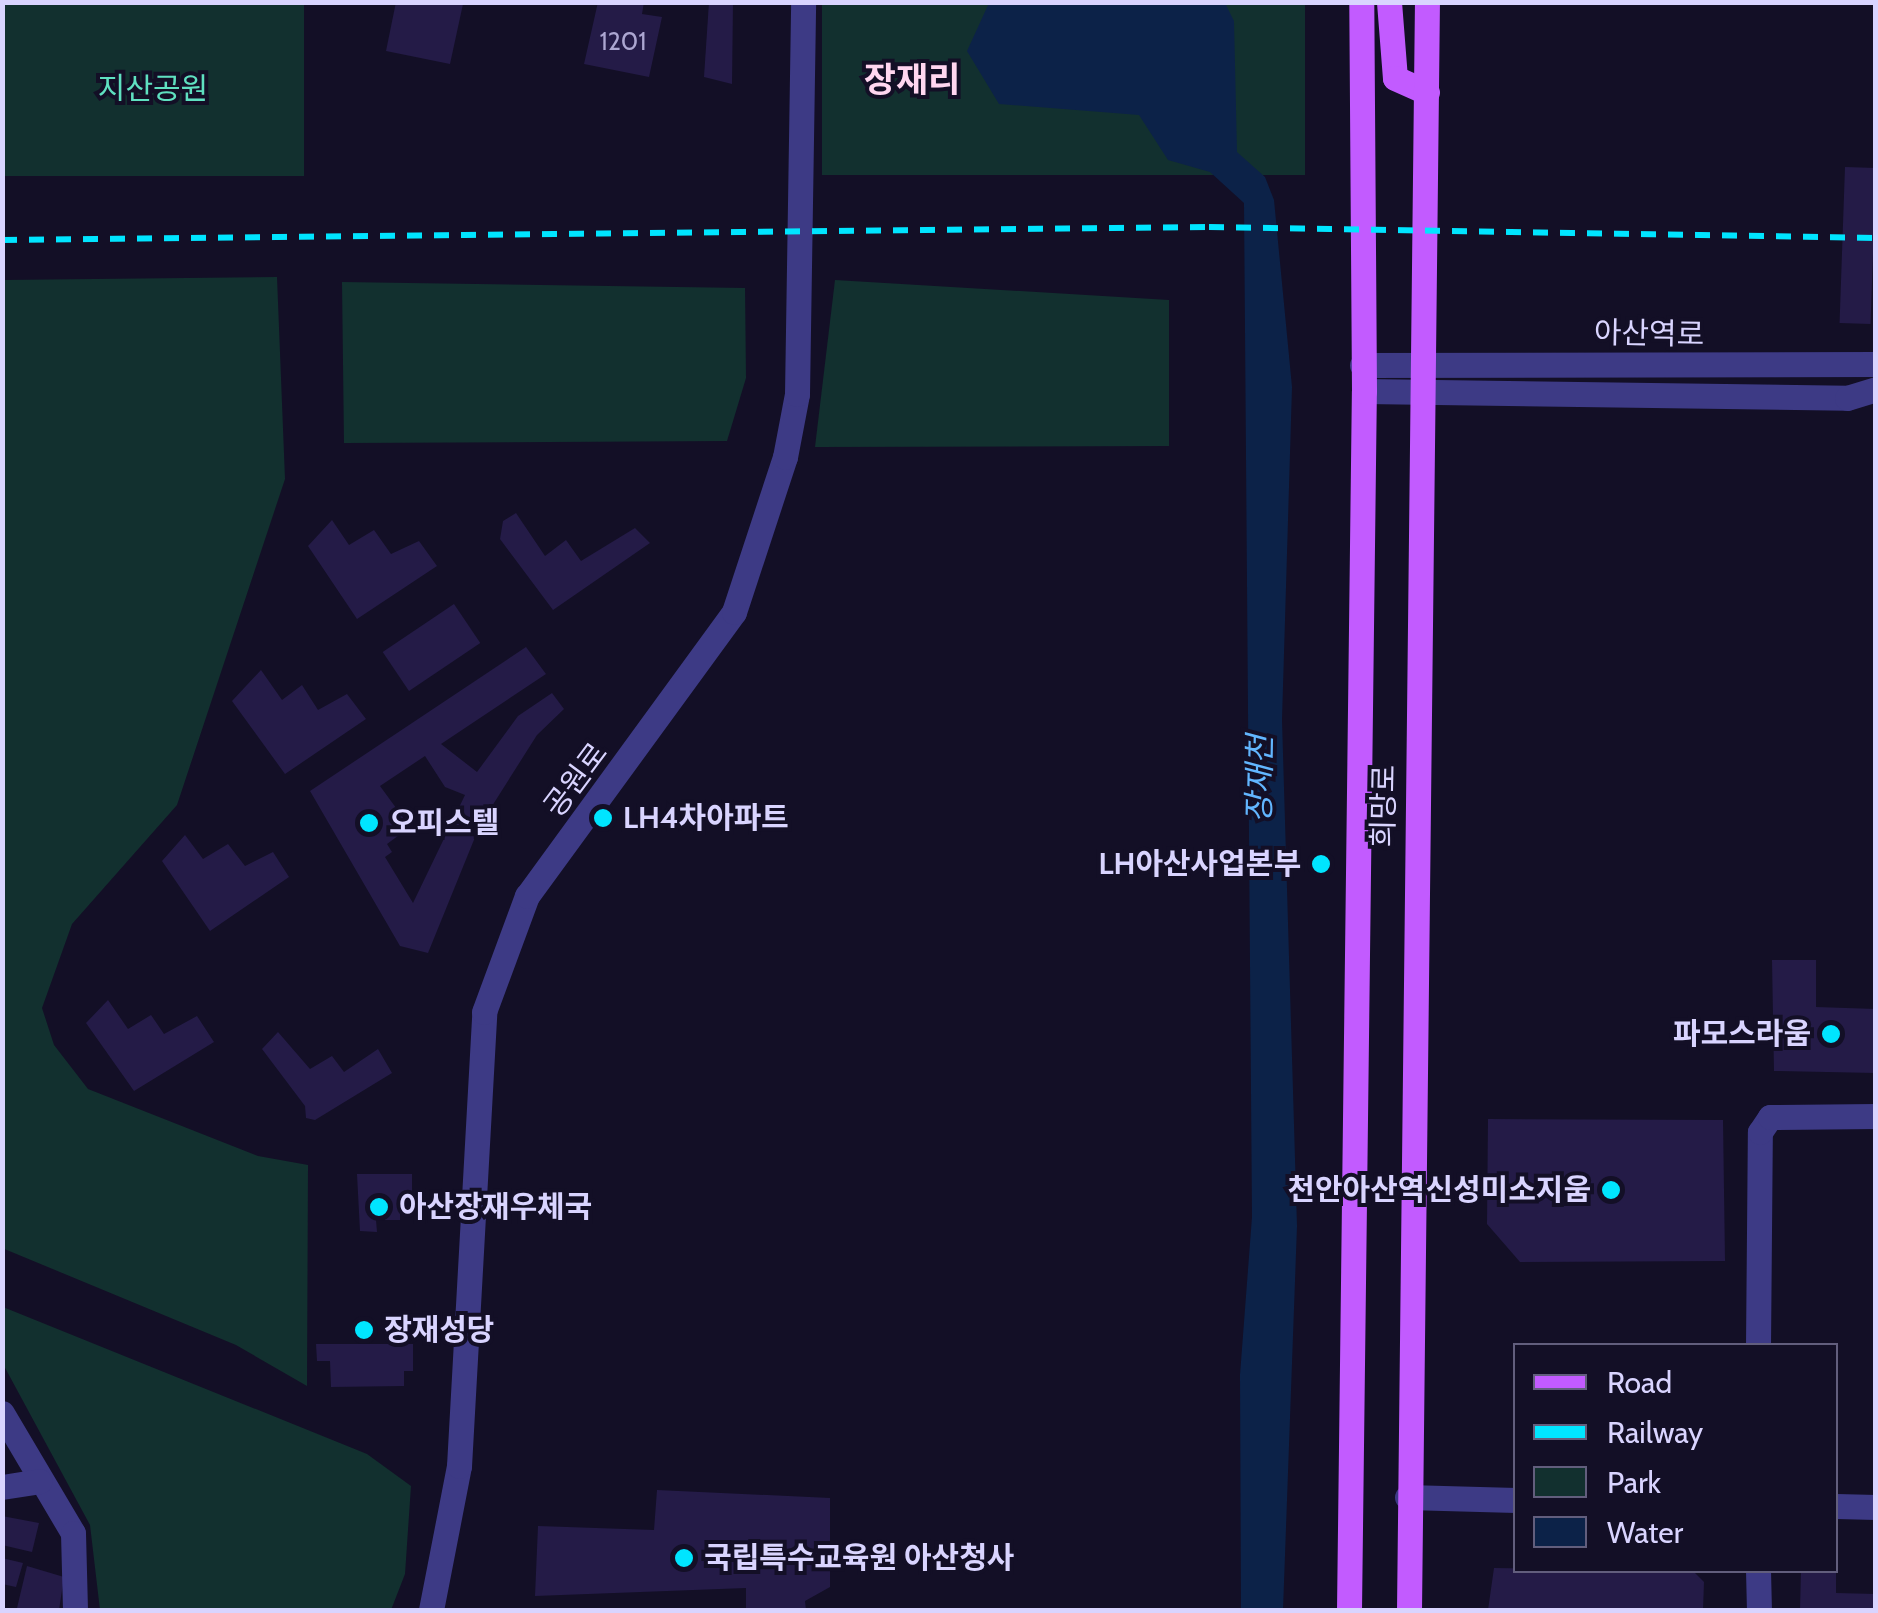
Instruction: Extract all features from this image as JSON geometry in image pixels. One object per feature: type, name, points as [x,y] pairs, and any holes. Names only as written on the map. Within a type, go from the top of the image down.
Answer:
[{"type":"main road","name":"희망로","points":[[1349,1610],[1363,378],[1361,2]]},
{"type":"main road","points":[[1389,2],[1395,78],[1427,92]]},
{"type":"main road","name":"희망로","points":[[1409,1610],[1407,1497],[1427,2]]},
{"type":"street","name":"공원로","points":[[430,1610],[459,1466],[484,1012],[527,896],[734,612],[784,456],[797,394],[803,2]]},
{"type":"street","name":"아산역로","points":[[1363,378],[1421,361],[1810,370],[1876,364]]},
{"type":"street","name":"아산역로","points":[[1363,378],[1422,388],[1846,398],[1876,389]]},
{"type":"street","points":[[1846,398],[1876,408]]},
{"type":"street","points":[[1758,1343],[1760,1132],[1770,1117],[1876,1116]]},
{"type":"street","points":[[2,1414],[73,1533],[75,1610]]},
{"type":"street","points":[[2,1488],[40,1481]]},
{"type":"street","points":[[1407,1497],[1513,1500]]},
{"type":"street","points":[[1838,1506],[1876,1507]]},
{"type":"street","points":[[1758,1573],[1758,1610]]},
{"type":"green space","name":"지산공원","points":[[2,3],[304,3],[304,176],[2,176]]},
{"type":"green space","points":[[822,3],[1305,3],[1305,175],[822,175]]},
{"type":"green space","points":[[277,277],[285,479],[177,805],[72,924],[42,1008],[54,1045],[88,1089],[258,1156],[308,1165],[307,1386],[236,1345],[2,1248],[3,280]]},
{"type":"green space","points":[[835,280],[1169,300],[1169,446],[815,447]]},
{"type":"green space","points":[[342,282],[745,288],[746,378],[727,441],[344,443]]},
{"type":"green space","points":[[3,1307],[367,1454],[411,1486],[405,1574],[391,1610],[100,1610],[90,1525],[3,1364]]},
{"type":"water","name":"장재천","points":[[989,3],[1225,3],[1234,21],[1237,152],[1265,177],[1274,200],[1292,387],[1282,720],[1297,1226],[1283,1610],[1241,1610],[1240,1375],[1252,1217],[1244,203],[1210,172],[1168,160],[1139,115],[999,104],[967,51]]},
{"type":"building","points":[[396,2],[463,4],[450,64],[386,51]]},
{"type":"building","points":[[598,2],[644,2],[642,14],[662,17],[649,77],[584,64]]},
{"type":"building","points":[[709,2],[733,2],[732,84],[704,77]]},
{"type":"building","points":[[1845,167],[1876,168],[1871,324],[1840,323]]},
{"type":"building","points":[[516,513],[545,556],[566,540],[581,561],[635,528],[650,543],[553,610],[500,539],[503,521]]},
{"type":"building","points":[[332,520],[349,545],[374,530],[391,554],[419,541],[437,566],[357,619],[308,546]]},
{"type":"building","points":[[454,604],[480,643],[409,691],[383,652]]},
{"type":"building","points":[[526,647],[546,674],[441,744],[477,772],[518,716],[552,693],[564,709],[537,735],[480,825],[428,953],[400,946],[310,791]],"holes":[[[425,756],[445,787],[465,795],[413,903],[385,857],[392,852],[387,844],[410,827],[380,786]]]},
{"type":"building","points":[[261,670],[282,700],[302,685],[318,710],[347,694],[366,719],[285,774],[232,701]]},
{"type":"building","points":[[185,835],[203,859],[228,844],[245,866],[273,852],[289,877],[210,931],[162,861]]},
{"type":"building","name":"파모스라움","points":[[1772,960],[1816,960],[1816,1007],[1876,1009],[1876,1073],[1774,1071]]},
{"type":"building","points":[[108,1000],[128,1029],[151,1015],[164,1034],[197,1016],[214,1042],[134,1091],[86,1023]]},
{"type":"building","points":[[278,1032],[310,1069],[332,1056],[344,1072],[378,1049],[392,1073],[315,1120],[306,1118],[305,1106],[262,1049]]},
{"type":"building","points":[[1488,1119],[1723,1120],[1725,1261],[1520,1262],[1487,1224]]},
{"type":"building","name":"아산장재우체국","points":[[357,1174],[412,1174],[412,1195],[400,1195],[400,1220],[376,1220],[377,1232],[360,1231]]},
{"type":"building","points":[[316,1344],[413,1344],[413,1371],[404,1371],[404,1386],[331,1387],[330,1361],[317,1361]]},
{"type":"building","name":"국립특수교육원 아산청사","points":[[657,1490],[830,1498],[830,1587],[805,1601],[806,1610],[746,1610],[746,1588],[535,1596],[538,1526],[654,1530]]},
{"type":"building","points":[[2,1516],[39,1523],[32,1552],[2,1545]]},
{"type":"building","points":[[2,1558],[23,1563],[16,1587],[2,1584]]},
{"type":"building","points":[[27,1566],[64,1577],[59,1610],[17,1608]]},
{"type":"building","points":[[1494,1568],[1513,1568],[1513,1573],[1695,1573],[1704,1582],[1703,1610],[1488,1610]]},
{"type":"building","points":[[1801,1573],[1836,1573],[1836,1593],[1876,1594],[1876,1610],[1800,1610]]},
{"type":"railway","points":[[2,240],[1209,227],[1876,238]]},
{"type":"place","name":"LH4차아파트","points":[[603,818]]},
{"type":"place","name":"오피스텔","points":[[369,823]]},
{"type":"place","name":"LH아산사업본부","points":[[1321,864]]},
{"type":"place","name":"파모스라움","points":[[1831,1034]]},
{"type":"place","name":"천안아산역신성미소지움","points":[[1611,1190]]},
{"type":"place","name":"아산장재우체국","points":[[379,1207]]},
{"type":"place","name":"장재성당","points":[[364,1330]]},
{"type":"place","name":"국립특수교육원 아산청사","points":[[684,1558]]},
{"type":"district","name":"장재리","points":[[912,80]]}]
